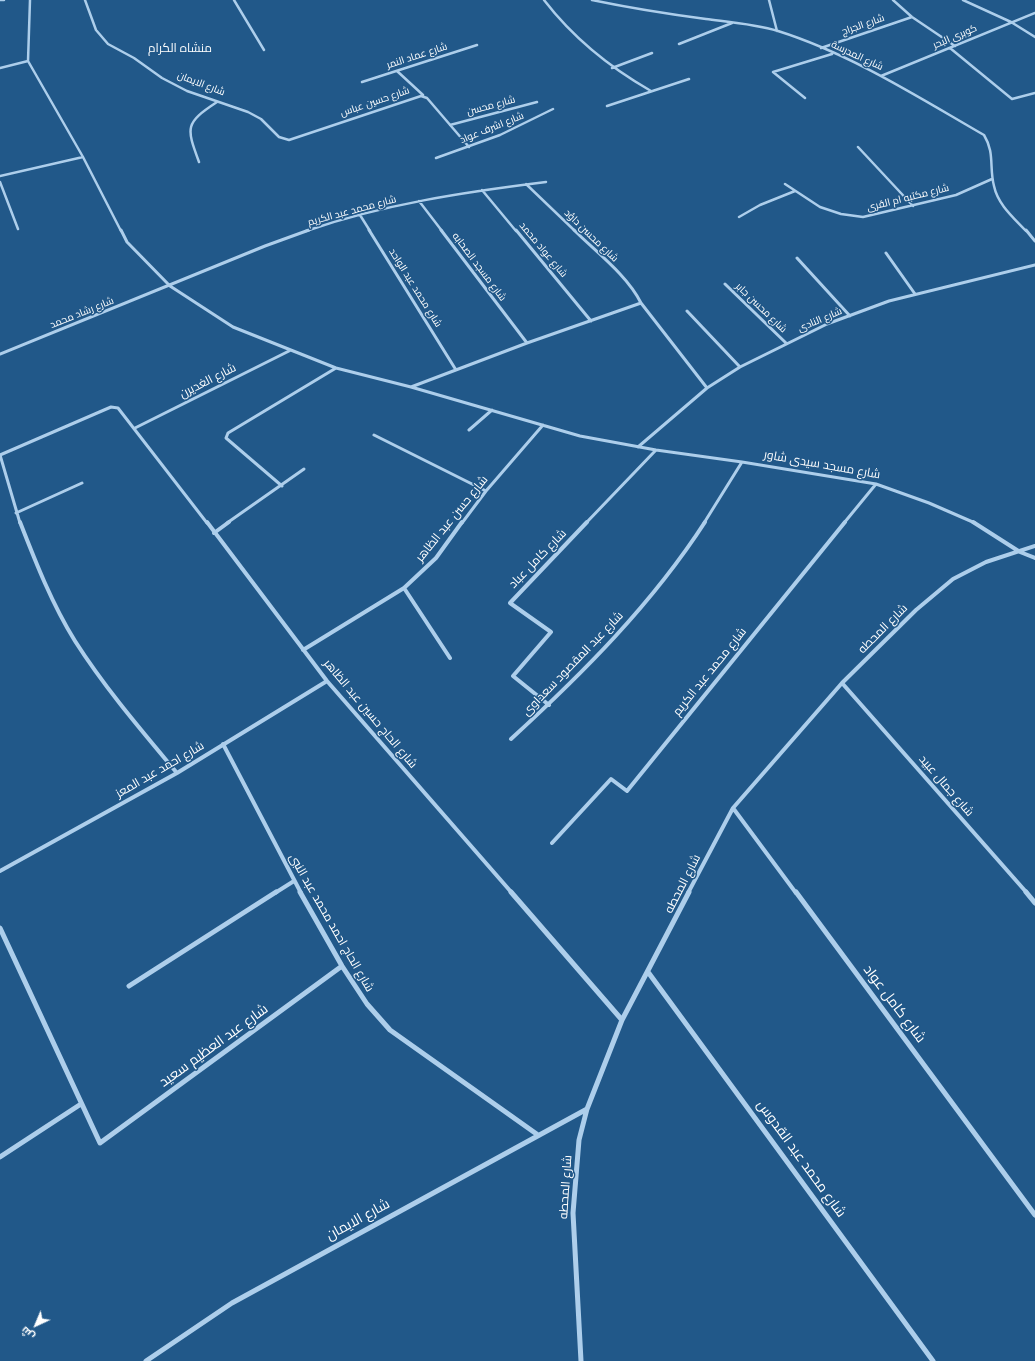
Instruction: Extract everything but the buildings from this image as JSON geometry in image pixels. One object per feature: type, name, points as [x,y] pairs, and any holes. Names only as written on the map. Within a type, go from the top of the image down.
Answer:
[{"type":"street","points":[[0,68],[28,62],[30,0]]},
{"type":"street","name":"شارع الايمان","points":[[85,0],[96,30],[108,44],[144,64],[174,84],[202,97],[248,112],[261,119],[279,137],[289,140]]},
{"type":"street","points":[[234,0],[264,50]]},
{"type":"street","points":[[544,0],[576,39],[612,68],[651,91]]},
{"type":"street","name":"شارع المدرسة","points":[[592,0],[635,8],[734,22],[777,31],[820,48],[881,76],[984,135],[992,151],[992,179],[996,194],[1002,204],[1035,240]]},
{"type":"street","points":[[769,0],[777,31]]},
{"type":"street","points":[[893,0],[912,16],[955,46]]},
{"type":"street","points":[[963,0],[1011,22],[1035,37]]},
{"type":"street","name":"كوبرى البحر","points":[[881,76],[1035,13]]},
{"type":"street","name":"شارع الجراج","points":[[820,48],[912,16]]},
{"type":"street","points":[[679,44],[734,22]]},
{"type":"street","name":"شارع عماد النمر","points":[[362,82],[476,45]]},
{"type":"street","points":[[950,48],[1012,98],[1035,93]]},
{"type":"street","points":[[612,68],[652,53]]},
{"type":"street","points":[[805,98],[773,72],[832,54]]},
{"type":"street","name":"شارع مسجد سيدى شاور","points":[[28,62],[83,157],[127,242],[170,286],[233,327],[336,368],[411,387],[580,436],[656,450],[742,462],[876,484],[929,503],[976,524],[1020,552],[1035,558]]},
{"type":"street","points":[[397,71],[423,96]]},
{"type":"street","points":[[607,106],[689,79]]},
{"type":"street","name":"شارع حسين عباس","points":[[289,140],[419,96],[423,96],[427,98],[469,147]]},
{"type":"street","points":[[199,162],[189,134],[190,127],[200,112],[217,102]]},
{"type":"street","name":"شارع محسن","points":[[450,125],[537,102]]},
{"type":"street","name":"شارع اشرف عواد","points":[[436,158],[514,129],[553,109]]},
{"type":"street","points":[[858,147],[914,206]]},
{"type":"street","points":[[0,176],[83,157]]},
{"type":"street","name":"شارع مكتبه ام القرى","points":[[785,184],[820,207],[841,214],[863,217],[914,206],[956,194],[992,179]]},
{"type":"street","points":[[0,182],[18,229]]},
{"type":"street","name":"شارع محمد عبد الكريم","points":[[170,286],[265,246],[360,215],[419,201],[482,190],[546,182]]},
{"type":"street","name":"شارع محسن داؤد","points":[[526,184],[627,282],[636,293],[641,303],[706,388]]},
{"type":"street","name":"شارع عواد محمد","points":[[482,190],[591,321]]},
{"type":"street","points":[[738,217],[795,191]]},
{"type":"street","name":"شارع مسجد الصحابه","points":[[419,201],[527,343]]},
{"type":"street","name":"شارع محمد عبد الواحد","points":[[360,215],[456,370]]},
{"type":"street","points":[[886,253],[915,294]]},
{"type":"street","points":[[797,258],[850,316]]},
{"type":"street","name":"شارع النادى","points":[[638,447],[706,388],[740,367],[786,343],[889,301],[1035,264]]},
{"type":"street","name":"شارع محسن جابر","points":[[725,284],[786,343]]},
{"type":"street","name":"شارع رشاد محمد","points":[[0,354],[170,286]]},
{"type":"street","points":[[411,387],[527,343],[641,303]]},
{"type":"street","points":[[687,311],[740,367]]},
{"type":"street","name":"شارع الغديرن","points":[[135,428],[289,350]]},
{"type":"street","points":[[282,486],[227,439],[226,436],[228,433],[336,368]]},
{"type":"street","name":"شارع الحاج حسين عبد الظاهر","points":[[0,455],[108,407],[118,408],[135,428],[327,681],[622,1020]]},
{"type":"street","points":[[469,430],[492,410]]},
{"type":"street","name":"شارع حسن عبد الظاهر","points":[[303,650],[404,588],[436,558],[486,491],[543,425]]},
{"type":"street","points":[[374,436],[486,491]]},
{"type":"street","name":"شارع كامل عباد","points":[[549,705],[513,676],[551,632],[510,605],[510,603],[656,450]]},
{"type":"street","points":[[0,455],[16,513],[41,575],[75,640],[120,705],[177,773]]},
{"type":"street","name":"شارع عبد المقصود سعداوى","points":[[511,739],[549,705],[612,641],[665,579],[708,519],[742,462]]},
{"type":"street","points":[[214,533],[304,469]]},
{"type":"street","points":[[16,513],[82,483]]},
{"type":"street","name":"شارع محمد عبد الكريم","points":[[552,843],[611,780],[614,780],[627,791],[876,484]]},
{"type":"street","name":"شارع المحطه","points":[[581,1361],[573,1213],[580,1140],[588,1109],[622,1020],[733,808],[842,684],[916,610],[953,579],[986,562],[1035,546]]},
{"type":"street","points":[[404,588],[450,658]]},
{"type":"street","name":"شارع احمد عبد المعز","points":[[0,871],[177,773],[327,681]]},
{"type":"street","name":"شارع جمال عبيد","points":[[842,684],[1035,903]]},
{"type":"street","name":"شارع الحاج احمد محمد عبد النبى","points":[[223,744],[294,881],[342,966],[367,1004],[390,1030],[538,1135]]},
{"type":"street","name":"شارع كامل عواد","points":[[733,808],[1035,1215]]},
{"type":"street","points":[[129,986],[294,881]]},
{"type":"street","points":[[0,928],[81,1104],[0,1156]]},
{"type":"street","name":"شارع عبد العظيم سعيد","points":[[81,1104],[99,1142],[104,1142],[342,966]]},
{"type":"street","name":"شارع محمد عبد القدوس","points":[[648,972],[933,1361]]},
{"type":"street","name":"شارع الايمان","points":[[146,1361],[232,1303],[588,1109]]},
{"type":"district","name":"منشاه الكرام","points":[[180,49]]}]
